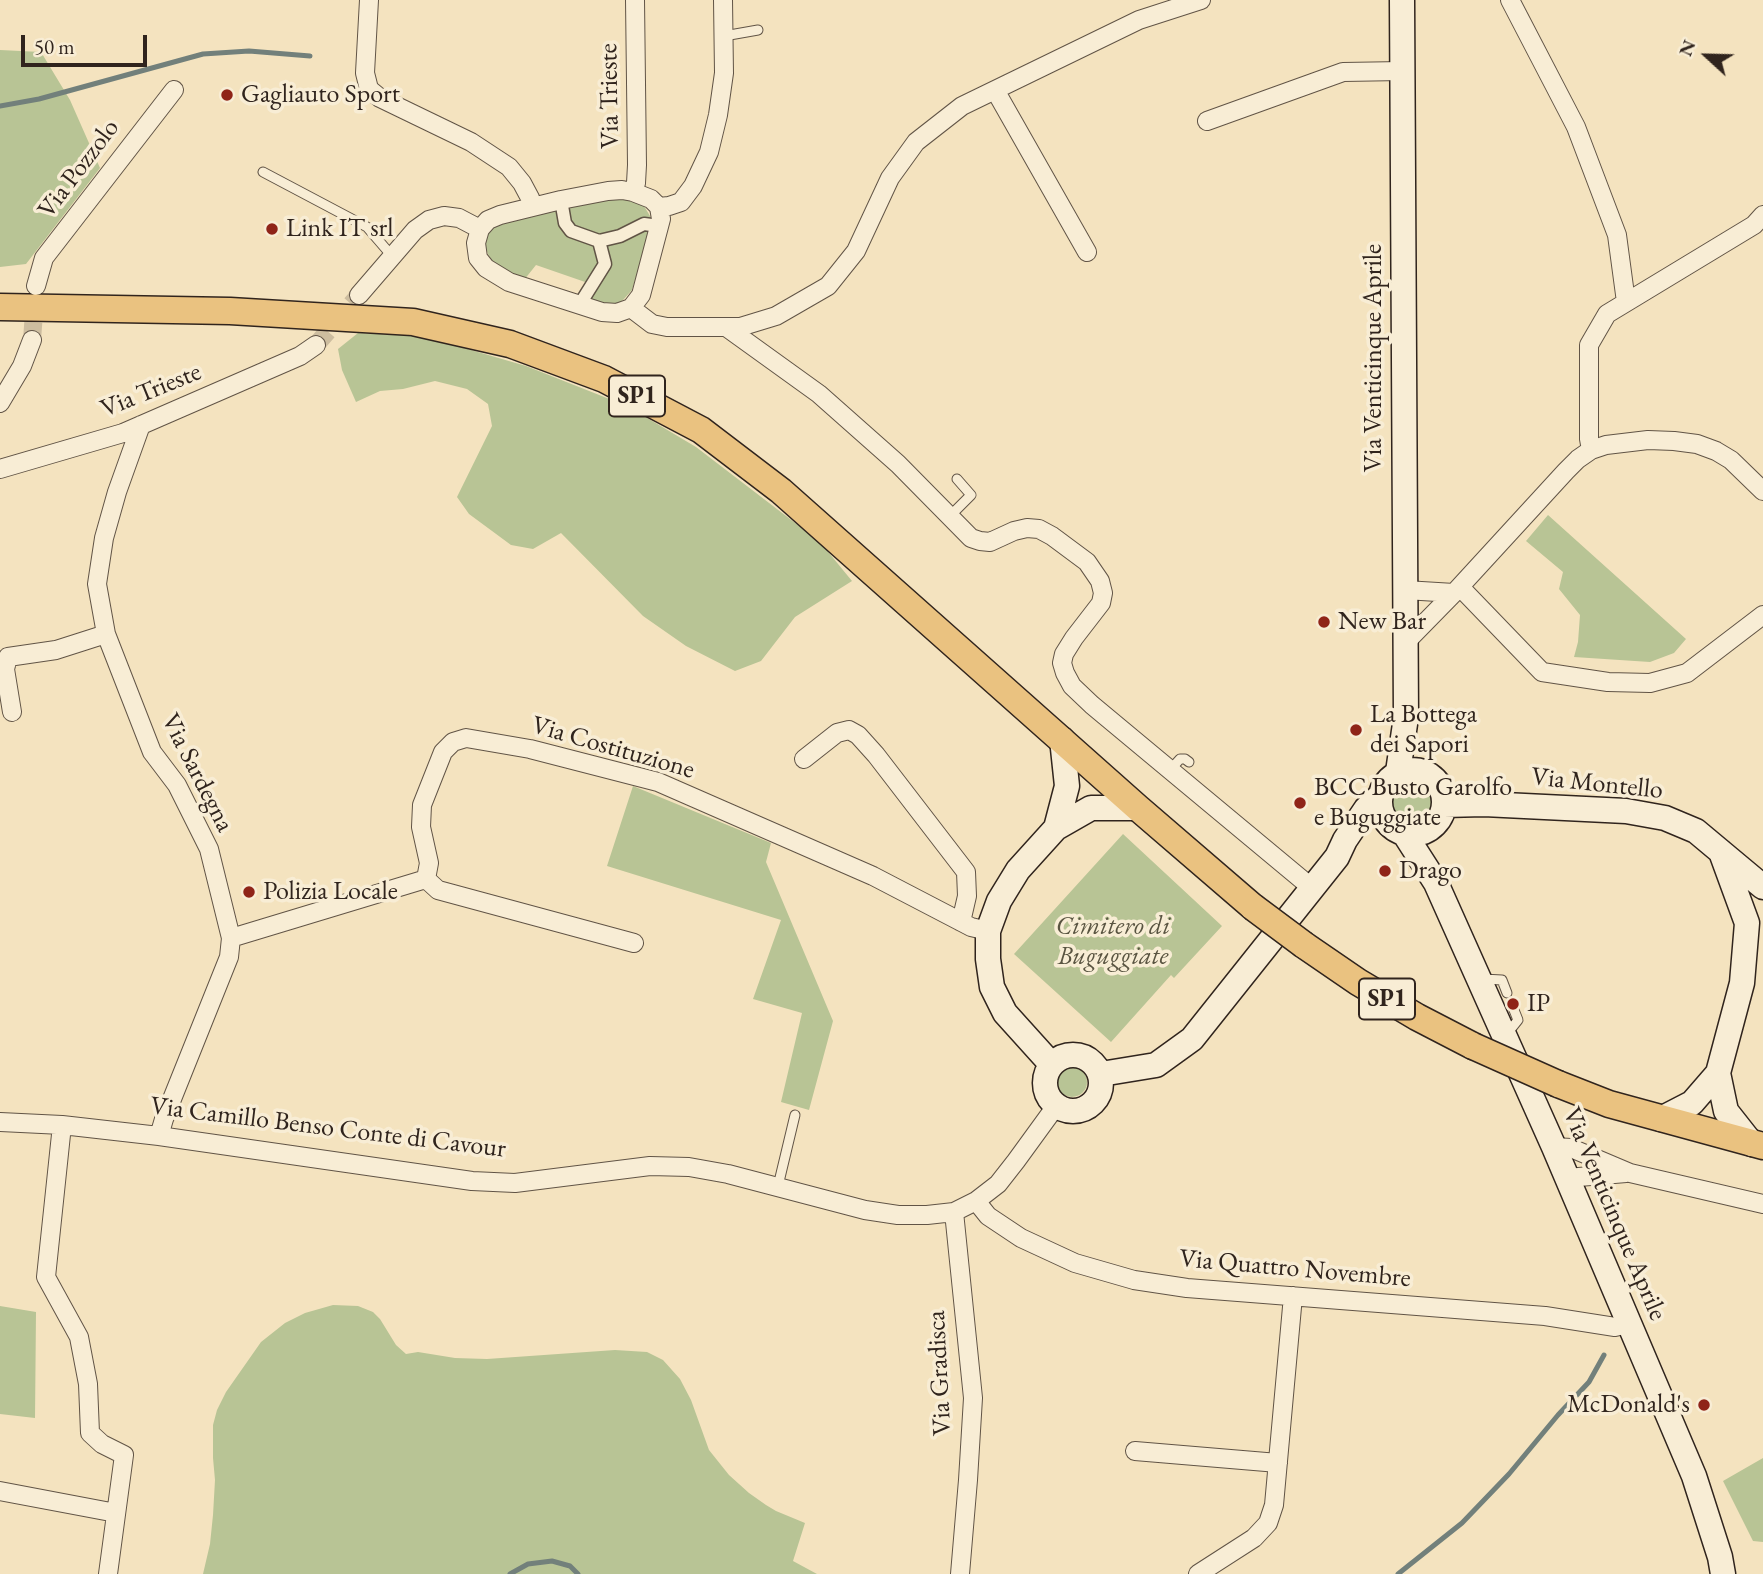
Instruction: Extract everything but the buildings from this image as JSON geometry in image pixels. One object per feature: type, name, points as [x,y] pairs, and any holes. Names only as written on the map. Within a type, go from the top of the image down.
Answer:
[{"type":"main road","name":"Via Venticinque Aprile","points":[[1398,772],[1406,717],[1402,0]]},
{"type":"main road","name":"SP1","points":[[0,307],[230,312],[413,322],[509,344],[604,379],[701,430],[781,491],[1253,907],[1358,982],[1473,1046],[1558,1084],[1609,1104],[1757,1145]]},
{"type":"main road","name":"Via Venticinque Aprile","points":[[1406,717],[1431,775]]},
{"type":"main road","points":[[1056,828],[1067,786],[1062,739]]},
{"type":"main road","points":[[1337,857],[1379,832],[1422,833],[1441,814],[1442,788],[1431,775],[1420,770],[1398,772],[1383,786],[1380,807],[1383,817],[1390,826],[1401,832]]},
{"type":"main road","points":[[1101,1074],[1156,1065],[1192,1039],[1337,857],[1366,809],[1380,796]]},
{"type":"main road","name":"Via Montello","points":[[1441,814],[1484,804],[1626,811],[1665,818],[1696,831],[1763,887]]},
{"type":"main road","points":[[1051,1064],[1005,1013],[992,987],[988,931],[999,901],[1018,870],[1056,828],[1091,808],[1138,808]]},
{"type":"main road","name":"Via Venticinque Aprile","points":[[1437,883],[1441,814]]},
{"type":"main road","name":"Via Venticinque Aprile","points":[[1401,832],[1437,883],[1554,1147],[1694,1476],[1723,1574]]},
{"type":"main road","points":[[1661,1119],[1692,1104],[1718,1073],[1742,983],[1755,916],[1721,852]]},
{"type":"main road","points":[[1742,983],[1763,949]]},
{"type":"main road","points":[[1066,1055],[1083,1056],[1097,1066],[1101,1074],[1101,1092],[1090,1106],[1082,1110],[1064,1110],[1050,1099],[1046,1091],[1045,1081],[1051,1064],[1066,1055]]},
{"type":"main road","points":[[1718,1073],[1726,1111],[1757,1145]]},
{"type":"street","points":[[369,0],[365,73],[369,89],[380,98],[471,142],[509,167],[522,183],[532,206]]},
{"type":"street","name":"Via Trieste","points":[[633,192],[637,165],[635,0]]},
{"type":"street","points":[[659,207],[681,202],[693,186],[709,152],[724,73],[723,0]]},
{"type":"street","points":[[631,307],[652,324],[667,327],[740,327],[776,316],[828,286],[856,251],[890,178],[916,142],[962,106],[1139,20],[1200,0]]},
{"type":"street","points":[[1510,0],[1576,127],[1618,235],[1626,302]]},
{"type":"street","points":[[1207,121],[1343,72],[1402,71]]},
{"type":"street","name":"Via Pozzolo","points":[[36,286],[44,258],[174,90]]},
{"type":"street","points":[[995,90],[1087,252]]},
{"type":"street","points":[[622,190],[651,199],[659,207],[661,219],[641,295],[631,307],[617,313],[603,312],[509,282],[486,268],[478,258],[476,243],[480,229],[488,220],[532,206],[561,201],[622,190]]},
{"type":"street","points":[[561,201],[565,223],[571,231],[600,241],[620,236],[644,224],[659,226]]},
{"type":"street","points":[[1591,450],[1589,345],[1607,314],[1754,225],[1763,215]]},
{"type":"street","points":[[359,295],[415,230],[429,220],[444,216],[459,218],[480,229]]},
{"type":"street","points":[[580,304],[605,264],[600,241]]},
{"type":"street","points":[[726,327],[819,394],[898,464],[971,538],[990,542],[1014,531],[1038,529],[1087,562],[1100,581],[1103,593],[1101,603],[1064,654],[1062,663],[1073,687],[1170,770],[1218,803],[1277,852],[1312,888]]},
{"type":"street","points":[[0,403],[22,366],[32,341]]},
{"type":"street","name":"Via Trieste","points":[[0,469],[123,433],[300,356],[316,345]]},
{"type":"street","name":"Via Sardegna","points":[[141,425],[104,538],[97,584],[106,634],[152,752],[177,785],[209,849],[231,938],[229,957],[159,1136]]},
{"type":"street","points":[[1405,643],[1566,471],[1591,450],[1606,445],[1648,440],[1697,444],[1731,460],[1763,491]]},
{"type":"street","points":[[1405,590],[1457,590],[1542,672],[1608,681],[1650,683],[1687,673],[1763,615]]},
{"type":"street","points":[[12,712],[5,669],[8,657],[56,650],[106,634]]},
{"type":"street","points":[[804,760],[837,733],[849,730],[858,735],[966,872],[967,895],[961,922]]},
{"type":"street","name":"Via Costituzione","points":[[426,879],[429,863],[421,827],[422,805],[443,752],[453,742],[466,738],[530,749],[659,782],[873,876],[971,927],[988,931]]},
{"type":"street","points":[[231,938],[426,879],[438,890],[634,943]]},
{"type":"street","name":"Via Camillo Benso Conte di Cavour","points":[[0,1122],[62,1125],[159,1136],[472,1181],[515,1183],[650,1166],[689,1167],[778,1186],[865,1210],[898,1215],[954,1212],[976,1201],[998,1184],[1056,1105]]},
{"type":"street","points":[[62,1125],[46,1277],[79,1337],[88,1384],[90,1433],[102,1444],[124,1455],[108,1574]]},
{"type":"street","points":[[1554,1147],[1571,1148],[1630,1173],[1763,1204]]},
{"type":"street","points":[[1567,1178],[1630,1173]]},
{"type":"street","name":"Via Quattro Novembre","points":[[976,1201],[988,1216],[1021,1238],[1075,1263],[1134,1280],[1187,1288],[1545,1316],[1615,1327],[1629,1324]]},
{"type":"street","name":"Via Gradisca","points":[[954,1212],[973,1398],[960,1574]]},
{"type":"street","points":[[1198,1574],[1254,1538],[1268,1524],[1274,1505],[1293,1296]]},
{"type":"street","points":[[1135,1451],[1278,1463]]},
{"type":"street","points":[[0,1491],[116,1513]]},
{"type":"lane","points":[[724,36],[758,30]]},
{"type":"lane","points":[[263,172],[367,227],[392,256]]},
{"type":"lane","points":[[951,515],[971,495],[957,479]]},
{"type":"lane","points":[[1170,770],[1180,759],[1189,762]]},
{"type":"lane","points":[[1479,979],[1502,980],[1507,993]]},
{"type":"lane","points":[[1505,1036],[1518,1020],[1514,1010]]},
{"type":"lane","points":[[778,1186],[795,1115]]},
{"type":"green space","points":[[0,50],[41,52],[70,100],[100,168],[26,264],[0,267]]},
{"type":"green space","points":[[619,198],[638,201],[653,221],[632,290],[615,305],[603,306],[579,298],[588,283],[536,265],[524,280],[512,276],[493,263],[488,254],[485,246],[488,234],[494,225],[502,220]]},
{"type":"green space","points":[[358,333],[423,336],[526,366],[627,406],[696,447],[820,542],[852,581],[795,617],[761,661],[735,671],[686,646],[643,616],[561,533],[533,549],[511,545],[469,514],[457,497],[492,426],[488,404],[467,389],[435,381],[403,389],[380,391],[356,402],[342,370],[338,349]]},
{"type":"green space","points":[[1548,515],[1686,639],[1674,653],[1650,662],[1574,657],[1580,615],[1559,589],[1563,572],[1526,541]]},
{"type":"green space","points":[[1412,781],[1420,782],[1426,787],[1431,793],[1431,809],[1426,815],[1420,820],[1412,821],[1404,820],[1398,815],[1393,809],[1392,801],[1393,793],[1398,787],[1404,782]]},
{"type":"green space","points":[[633,786],[771,843],[766,862],[833,1021],[809,1110],[781,1102],[802,1013],[753,999],[781,920],[607,866]]},
{"type":"green space","name":"Cimitero di Buguggiate","points":[[1123,834],[1222,926],[1174,978],[1171,975],[1111,1042],[1014,954]]},
{"type":"green space","points":[[1072,1067],[1082,1072],[1087,1082],[1082,1092],[1072,1097],[1062,1092],[1057,1082],[1062,1072]]},
{"type":"green space","points":[[333,1305],[358,1306],[373,1312],[396,1345],[406,1354],[418,1352],[455,1358],[487,1359],[615,1350],[647,1352],[663,1360],[680,1379],[691,1400],[709,1450],[729,1475],[766,1505],[805,1523],[793,1561],[817,1574],[203,1574],[213,1515],[213,1425],[217,1410],[226,1392],[261,1342],[285,1323],[305,1313]]},
{"type":"green space","points":[[0,1306],[36,1312],[35,1418],[0,1414]]},
{"type":"green space","points":[[1763,1458],[1763,1542],[1753,1541],[1723,1481]]},
{"type":"waterway","points":[[0,106],[39,99],[203,54],[249,51],[310,56]]},
{"type":"waterway","points":[[1398,1574],[1462,1523],[1509,1474],[1589,1382],[1604,1355]]},
{"type":"waterway","points":[[510,1574],[528,1564],[552,1561],[570,1566],[578,1574]]},
{"type":"tunnel","points":[[316,345],[359,295]]},
{"type":"tunnel","points":[[32,340],[35,299]]},
{"type":"place","name":"Gagliauto Sport","points":[[227,95]]},
{"type":"place","name":"Link IT srl","points":[[272,229]]},
{"type":"place","name":"New Bar","points":[[1324,622]]},
{"type":"place","name":"La Bottega dei Sapori","points":[[1356,730]]},
{"type":"place","name":"BCC Busto Garolfo e Buguggiate","points":[[1300,803]]},
{"type":"place","name":"Drago","points":[[1385,871]]},
{"type":"place","name":"Polizia Locale","points":[[249,892]]},
{"type":"place","name":"IP","points":[[1513,1004]]},
{"type":"place","name":"McDonald's","points":[[1704,1405]]}]
